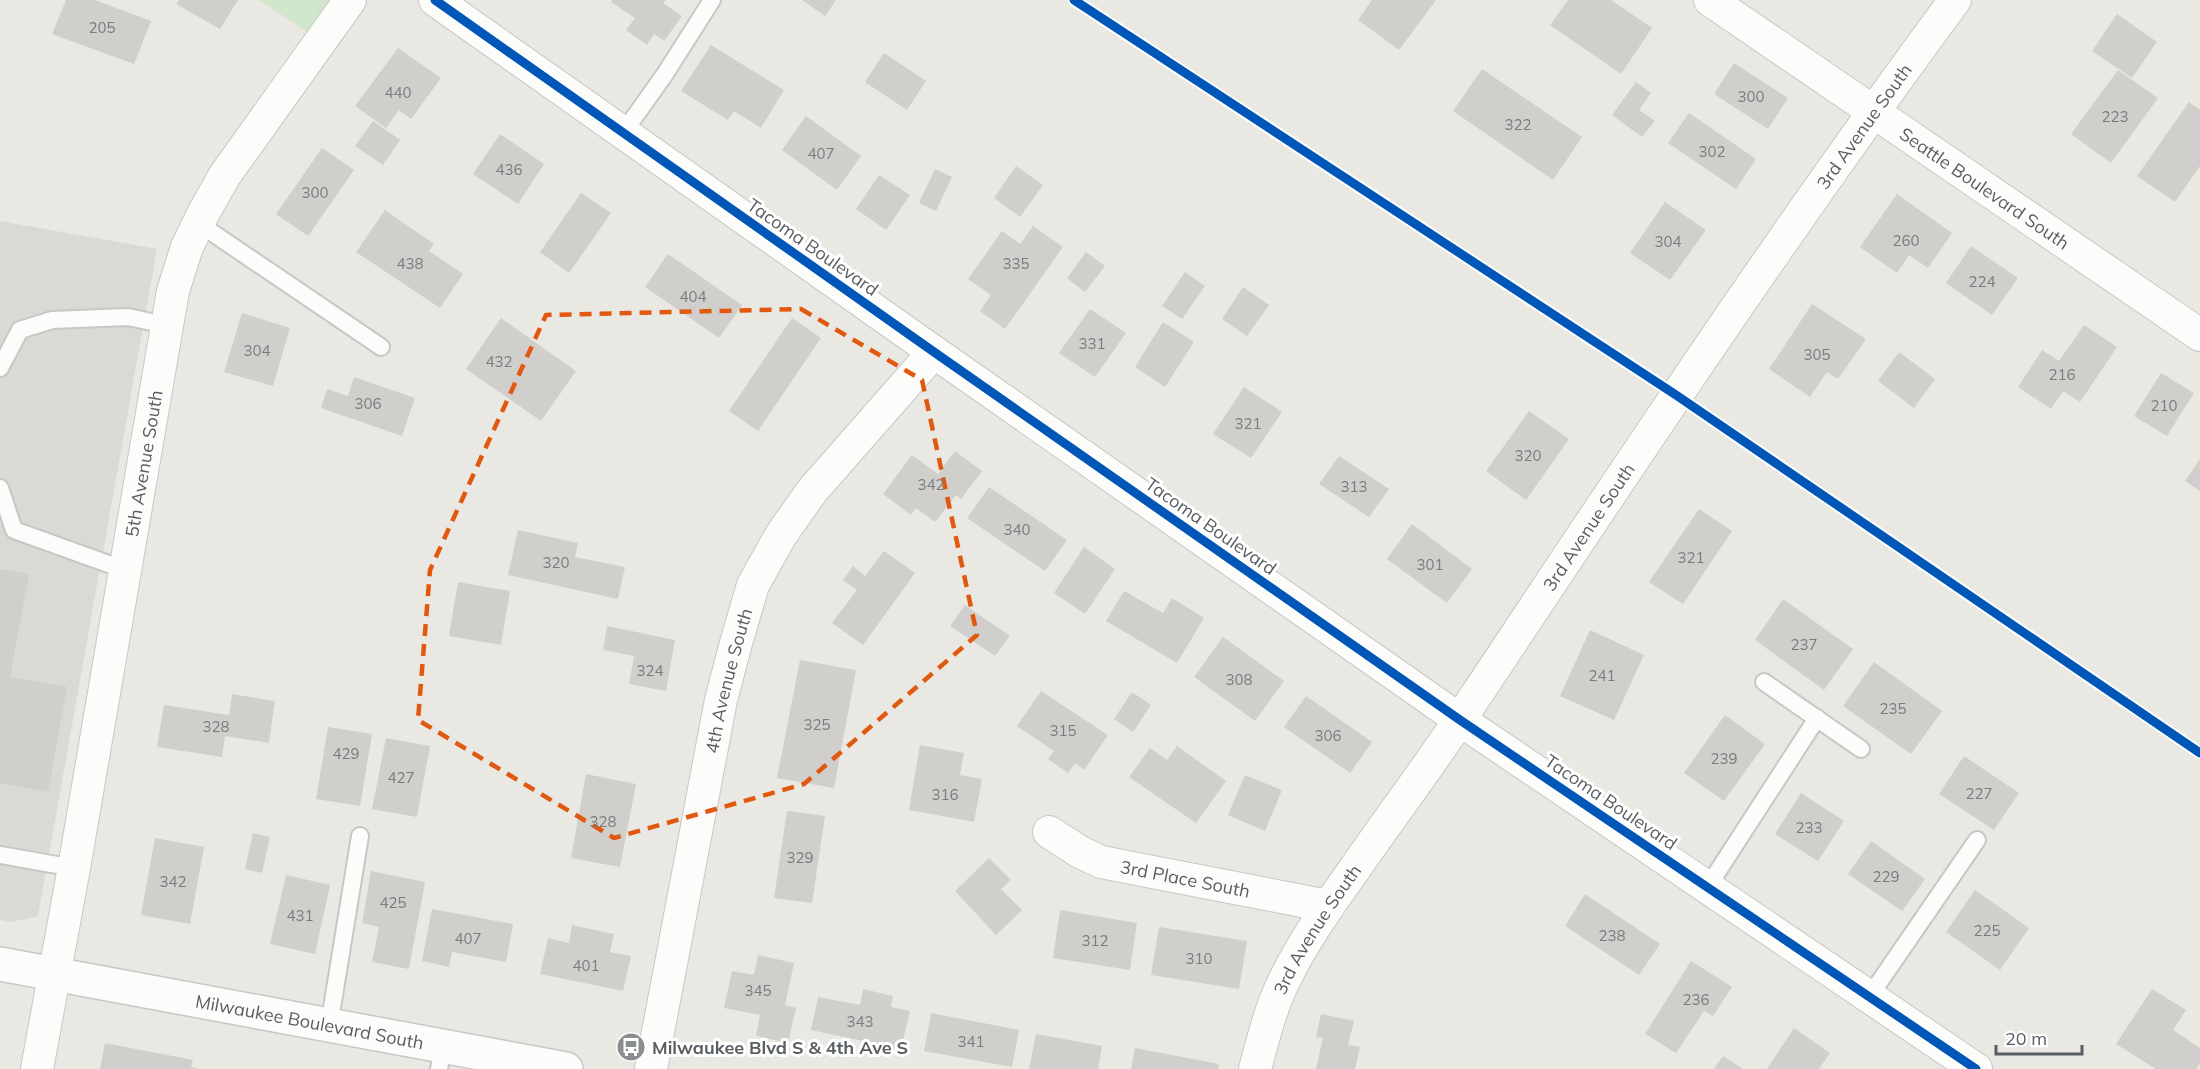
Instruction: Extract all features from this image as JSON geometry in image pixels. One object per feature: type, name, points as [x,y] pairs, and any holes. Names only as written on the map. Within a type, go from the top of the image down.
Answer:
[{"type":"street","name":"5th Avenue South","points":[[37,1069],[74,868],[172,291],[187,247],[225,175],[350,0]]},
{"type":"street","name":"Tacoma Boulevard","points":[[435,0],[1460,720],[1976,1069]]},
{"type":"street","name":"Seattle Boulevard South","points":[[1710,0],[2200,335]]},
{"type":"street","name":"3rd Avenue South","points":[[1255,1069],[1282,985],[1328,906],[1460,720],[1676,395],[1872,111],[1955,0]]},
{"type":"street","name":"4th Avenue South","points":[[651,1069],[721,700],[753,585],[781,535],[812,491],[934,352]]},
{"type":"street","name":"3rd Place South","points":[[1049,832],[1080,852],[1101,862],[1328,906]]},
{"type":"street","name":"Milwaukee Boulevard South","points":[[0,964],[329,1026],[441,1058],[566,1069]]},
{"type":"lane","points":[[623,133],[665,74],[712,0]]},
{"type":"lane","points":[[198,223],[381,347]]},
{"type":"lane","points":[[0,368],[20,330],[52,320],[128,317],[165,325]]},
{"type":"lane","points":[[0,488],[14,530],[114,566],[124,573]]},
{"type":"lane","points":[[1764,682],[1861,749]]},
{"type":"lane","points":[[1707,888],[1816,718]]},
{"type":"lane","points":[[329,1026],[360,836]]},
{"type":"lane","points":[[1869,997],[1977,840]]},
{"type":"lane","points":[[0,855],[74,868]]},
{"type":"highlighted area","points":[[801,309],[922,380],[977,635],[804,784],[614,838],[418,720],[430,570],[546,315]]},
{"type":"shaded area","points":[[0,221],[157,249],[38,916],[11,922],[0,920]]},
{"type":"green space","points":[[259,0],[349,0],[321,41]]},
{"type":"building","points":[[66,0],[95,0],[151,21],[134,64],[52,34]]},
{"type":"building","points":[[179,0],[238,0],[220,29],[176,4]]},
{"type":"building","points":[[612,0],[666,0],[663,3],[682,16],[664,41],[654,34],[647,45],[626,30],[635,18],[611,2]]},
{"type":"building","points":[[802,0],[836,0],[825,16]]},
{"type":"building","points":[[1372,0],[1436,0],[1399,50],[1358,20]]},
{"type":"building","points":[[1568,0],[1611,0],[1652,28],[1621,74],[1550,25]]},
{"type":"building","points":[[2117,14],[2157,42],[2132,78],[2092,51]]},
{"type":"building","points":[[711,45],[784,90],[761,128],[734,111],[728,120],[681,91]]},
{"type":"building","points":[[398,48],[441,78],[411,119],[399,110],[386,128],[355,106]]},
{"type":"building","points":[[884,53],[926,81],[907,110],[865,82]]},
{"type":"building","points":[[1734,63],[1788,98],[1768,129],[1714,94]]},
{"type":"building","points":[[1482,69],[1582,137],[1553,180],[1453,111]]},
{"type":"building","points":[[2118,70],[2158,98],[2111,163],[2071,134]]},
{"type":"building","points":[[1636,82],[1651,93],[1639,110],[1655,121],[1642,137],[1612,115]]},
{"type":"building","points":[[2189,102],[2200,110],[2200,166],[2175,202],[2137,176]]},
{"type":"building","points":[[1689,113],[1756,159],[1736,189],[1668,143]]},
{"type":"building","points":[[806,116],[861,156],[837,190],[782,150]]},
{"type":"building","points":[[373,121],[400,140],[383,165],[355,146]]},
{"type":"building","points":[[500,134],[544,164],[518,204],[473,174]]},
{"type":"building","points":[[322,148],[354,170],[308,236],[276,214]]},
{"type":"building","points":[[1016,166],[1043,185],[1020,217],[994,198]]},
{"type":"building","points":[[935,169],[952,177],[936,211],[919,203]]},
{"type":"building","points":[[879,175],[910,195],[886,230],[856,209]]},
{"type":"building","points":[[581,193],[611,213],[569,273],[540,252]]},
{"type":"building","points":[[1897,194],[1952,233],[1928,268],[1909,255],[1897,273],[1860,247]]},
{"type":"building","points":[[1665,202],[1706,230],[1670,280],[1630,253]]},
{"type":"building","points":[[385,210],[434,244],[429,251],[463,274],[440,308],[356,252]]},
{"type":"building","points":[[1033,226],[1063,247],[1005,329],[980,311],[991,295],[968,279],[1002,231],[1020,244]]},
{"type":"building","points":[[1971,246],[2018,278],[1992,315],[1946,283]]},
{"type":"building","points":[[1086,252],[1105,266],[1085,292],[1067,278]]},
{"type":"building","points":[[668,254],[742,305],[719,338],[645,287]]},
{"type":"building","points":[[1185,272],[1205,286],[1182,319],[1162,306]]},
{"type":"building","points":[[1243,287],[1269,305],[1247,336],[1222,319]]},
{"type":"building","points":[[1812,304],[1866,339],[1838,379],[1827,372],[1810,397],[1769,369]]},
{"type":"building","points":[[1090,309],[1126,333],[1095,377],[1059,353]]},
{"type":"building","points":[[242,313],[290,328],[273,386],[224,372]]},
{"type":"building","points":[[501,318],[576,371],[541,421],[466,369]]},
{"type":"building","points":[[792,318],[821,338],[758,431],[729,411]]},
{"type":"building","points":[[1163,322],[1194,342],[1165,387],[1135,367]]},
{"type":"building","points":[[2084,325],[2117,347],[2080,402],[2063,391],[2051,409],[2018,387],[2042,350],[2059,361]]},
{"type":"building","points":[[1899,352],[1935,379],[1914,408],[1878,381]]},
{"type":"building","points":[[2161,373],[2194,393],[2167,436],[2134,416]]},
{"type":"building","points":[[354,377],[415,398],[402,436],[321,408],[327,389],[348,396]]},
{"type":"building","points":[[1244,387],[1282,412],[1251,458],[1213,434]]},
{"type":"building","points":[[1529,411],[1569,439],[1526,500],[1486,471]]},
{"type":"building","points":[[955,451],[982,471],[961,499],[956,495],[935,522],[916,508],[911,515],[883,494],[912,455],[938,474]]},
{"type":"building","points":[[1339,456],[1389,489],[1369,517],[1319,484]]},
{"type":"building","points":[[2200,459],[2200,491],[2185,481]]},
{"type":"building","points":[[989,487],[1067,540],[1045,571],[967,518]]},
{"type":"building","points":[[1699,509],[1732,531],[1683,604],[1649,582]]},
{"type":"building","points":[[1412,524],[1472,569],[1447,603],[1387,559]]},
{"type":"building","points":[[518,530],[578,543],[575,557],[625,567],[618,599],[508,575]]},
{"type":"building","points":[[1084,547],[1115,569],[1085,614],[1054,593]]},
{"type":"building","points":[[884,551],[915,573],[863,645],[832,623],[857,590],[843,580],[853,566],[865,576]]},
{"type":"building","points":[[0,569],[29,574],[10,677],[67,687],[48,792],[0,783]]},
{"type":"building","points":[[458,582],[510,591],[501,645],[449,636]]},
{"type":"building","points":[[1124,591],[1163,613],[1172,598],[1204,618],[1177,663],[1106,621]]},
{"type":"building","points":[[1783,599],[1853,649],[1824,690],[1755,640]]},
{"type":"building","points":[[965,605],[1010,636],[995,656],[950,626]]},
{"type":"building","points":[[607,626],[675,640],[666,691],[629,684],[634,656],[603,650]]},
{"type":"building","points":[[1590,630],[1644,655],[1614,720],[1560,696]]},
{"type":"building","points":[[1223,637],[1284,681],[1255,721],[1194,677]]},
{"type":"building","points":[[800,660],[856,670],[834,788],[777,778]]},
{"type":"building","points":[[1874,662],[1942,711],[1911,754],[1843,706]]},
{"type":"building","points":[[1041,691],[1108,735],[1084,770],[1075,763],[1068,773],[1048,759],[1054,751],[1017,726]]},
{"type":"building","points":[[1132,692],[1151,705],[1133,732],[1114,719]]},
{"type":"building","points":[[232,694],[275,701],[269,743],[225,736],[222,757],[157,747],[164,705],[229,715]]},
{"type":"building","points":[[1306,696],[1372,742],[1350,773],[1284,727]]},
{"type":"building","points":[[1725,715],[1765,744],[1724,801],[1684,773]]},
{"type":"building","points":[[328,727],[372,734],[360,806],[316,799]]},
{"type":"building","points":[[386,738],[430,746],[417,817],[372,809]]},
{"type":"building","points":[[920,745],[964,753],[960,775],[982,779],[974,822],[909,810]]},
{"type":"building","points":[[1177,746],[1226,781],[1196,823],[1129,777],[1150,748],[1167,760]]},
{"type":"building","points":[[1964,756],[2019,793],[1994,830],[1939,794]]},
{"type":"building","points":[[586,774],[636,784],[620,867],[571,858]]},
{"type":"building","points":[[1245,775],[1282,790],[1265,831],[1228,815]]},
{"type":"building","points":[[1801,793],[1844,821],[1818,861],[1775,834]]},
{"type":"building","points":[[787,811],[825,816],[812,903],[774,898]]},
{"type":"building","points":[[253,833],[270,837],[262,873],[245,869]]},
{"type":"building","points":[[155,838],[204,847],[190,924],[141,915]]},
{"type":"building","points":[[1871,841],[1925,879],[1902,911],[1848,874]]},
{"type":"building","points":[[989,858],[1011,880],[1001,889],[1022,910],[996,935],[955,891]]},
{"type":"building","points":[[371,871],[425,882],[409,969],[372,962],[379,927],[362,923]]},
{"type":"building","points":[[286,875],[330,885],[315,954],[270,944]]},
{"type":"building","points":[[1975,890],[2029,928],[2000,970],[1946,932]]},
{"type":"building","points":[[1585,894],[1660,944],[1639,975],[1565,926]]},
{"type":"building","points":[[432,909],[513,924],[506,962],[452,952],[449,967],[422,961]]},
{"type":"building","points":[[1060,910],[1137,923],[1130,970],[1053,958]]},
{"type":"building","points":[[572,925],[614,934],[610,952],[631,956],[623,991],[540,974],[548,938],[569,943]]},
{"type":"building","points":[[1159,927],[1247,941],[1239,989],[1151,975]]},
{"type":"building","points":[[758,955],[794,963],[785,1005],[796,1008],[788,1043],[756,1036],[760,1015],[724,1008],[732,971],[754,975]]},
{"type":"building","points":[[1691,961],[1732,987],[1713,1016],[1704,1011],[1676,1053],[1645,1034]]},
{"type":"building","points":[[863,989],[893,996],[891,1007],[910,1011],[901,1049],[811,1030],[818,997],[860,1005]]},
{"type":"building","points":[[2152,989],[2186,1010],[2173,1030],[2200,1048],[2200,1063],[2196,1069],[2156,1069],[2116,1044]]},
{"type":"building","points":[[931,1013],[1019,1030],[1012,1067],[924,1051]]},
{"type":"building","points":[[1321,1014],[1354,1021],[1348,1045],[1360,1047],[1355,1069],[1316,1069],[1323,1038],[1316,1037]]},
{"type":"building","points":[[1794,1028],[1830,1053],[1819,1069],[1767,1069]]},
{"type":"building","points":[[1036,1034],[1102,1046],[1098,1069],[1029,1069]]},
{"type":"building","points":[[105,1043],[193,1060],[191,1067],[198,1069],[100,1069]]},
{"type":"building","points":[[1135,1048],[1219,1064],[1218,1069],[1131,1069]]},
{"type":"building","points":[[1723,1056],[1743,1069],[1714,1069]]},
{"type":"cycle path","points":[[435,0],[1460,720],[1976,1069]]},
{"type":"cycle path","points":[[1074,0],[1676,395],[2200,753]]},
{"type":"place","name":"Milwaukee Blvd S & 4th Ave S","points":[[631,1047]]}]
